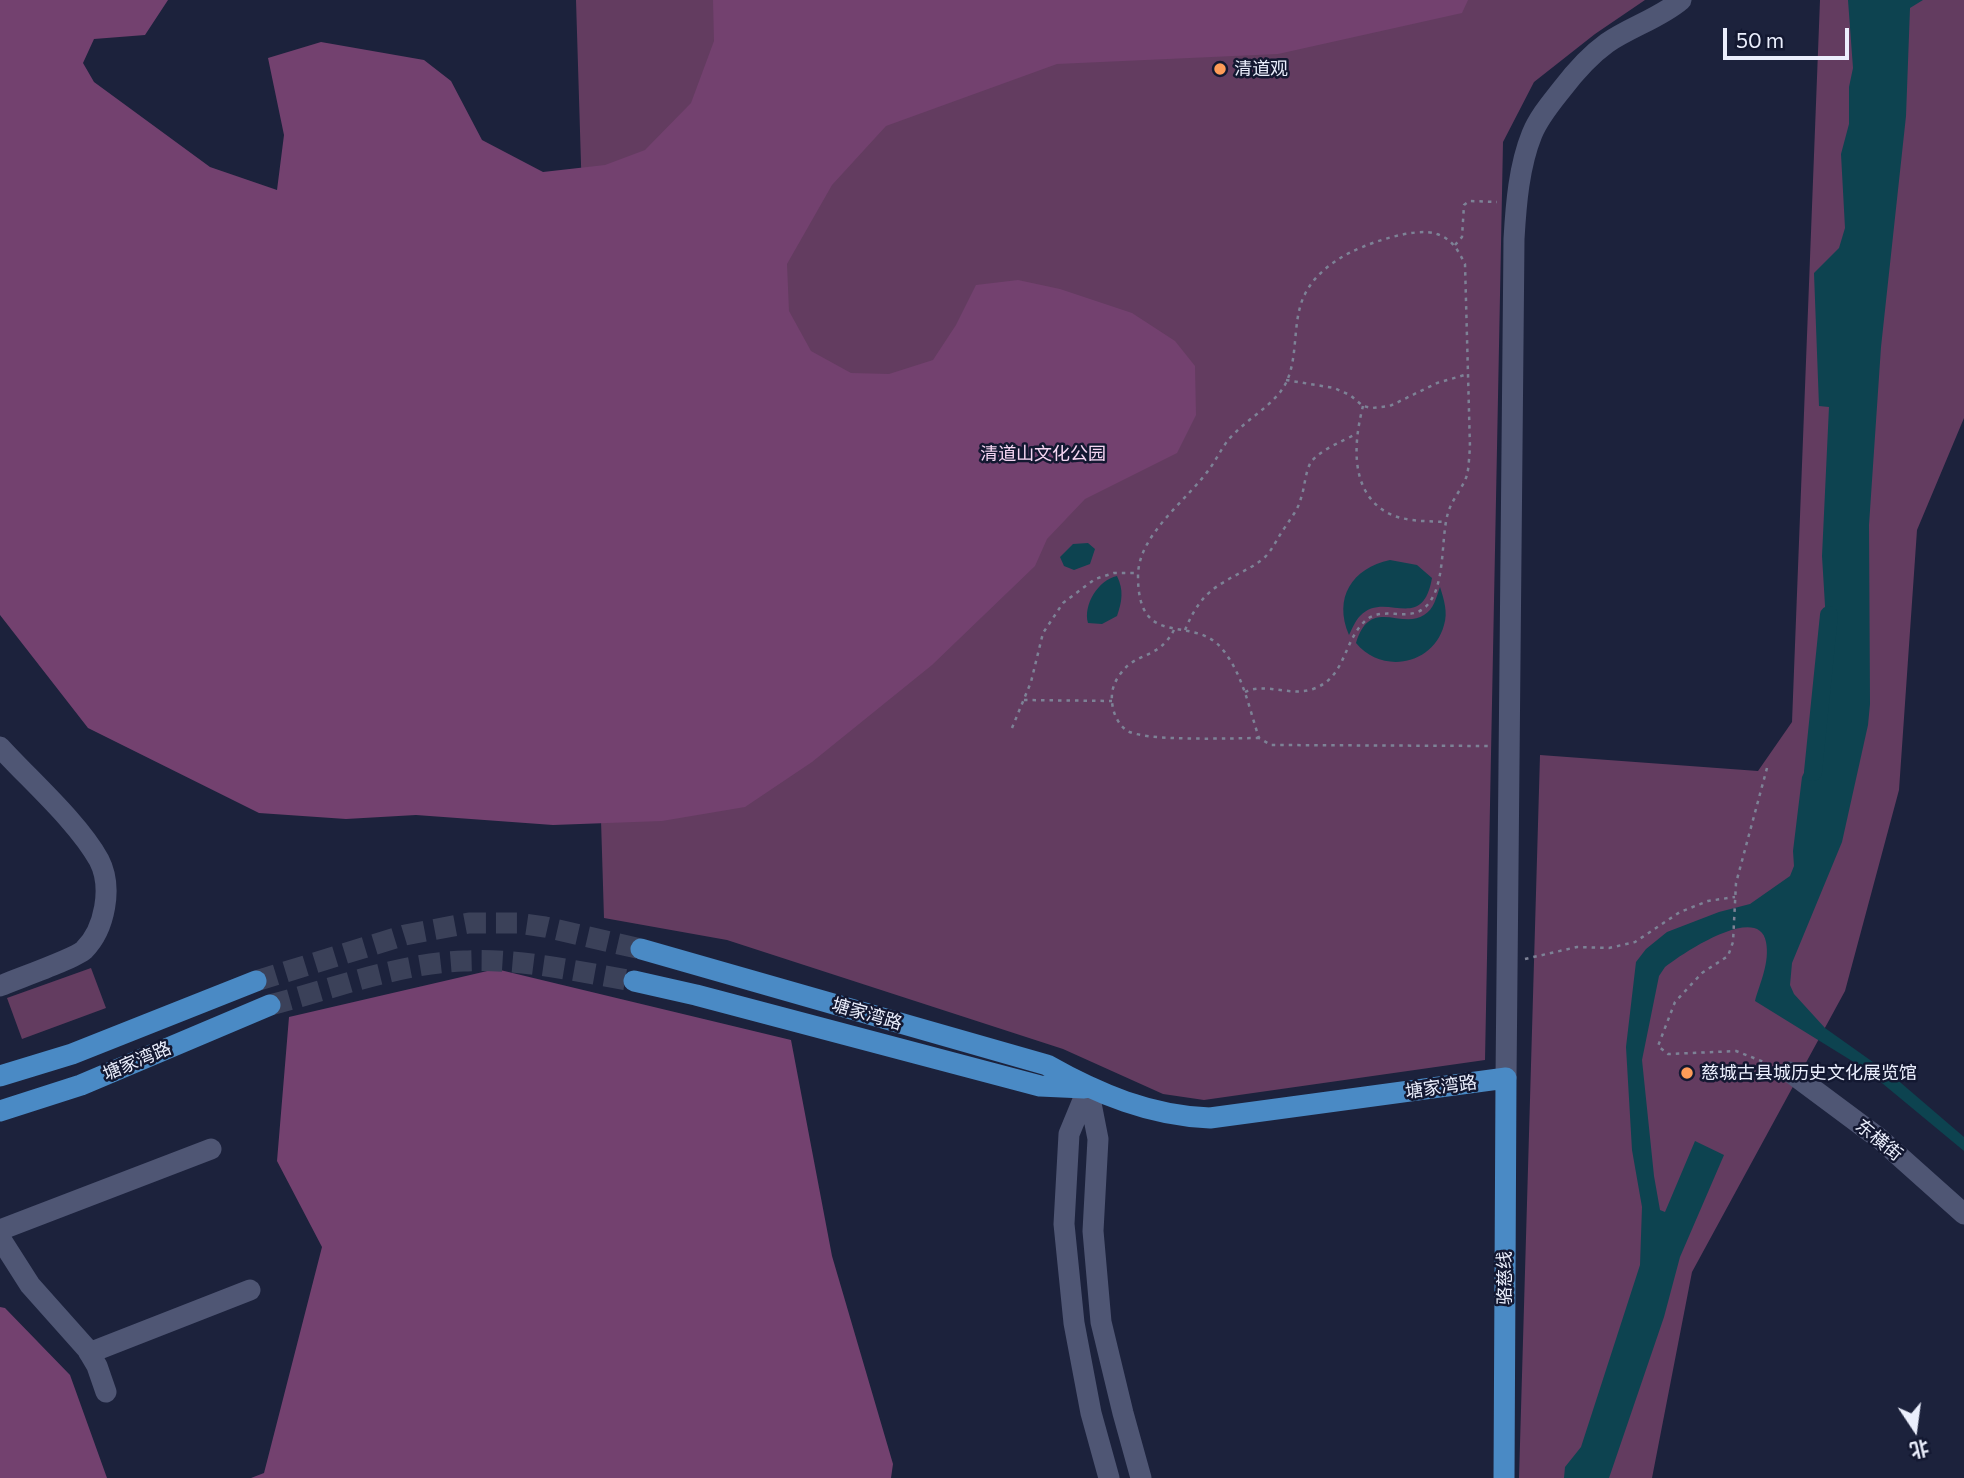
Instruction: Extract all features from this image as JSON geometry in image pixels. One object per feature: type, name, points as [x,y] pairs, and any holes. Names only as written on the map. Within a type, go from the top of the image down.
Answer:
[{"type":"main road","name":"塘家湾路","points":[[641,949],[1047,1065],[1088,1088],[1162,1114],[1210,1118],[1506,1078]]},
{"type":"main road","name":"塘家湾路","points":[[0,1076],[72,1054],[257,981]]},
{"type":"main road","name":"塘家湾路","points":[[634,981],[1040,1086],[1088,1088]]},
{"type":"main road","name":"塘家湾路","points":[[0,1111],[81,1085],[270,1005]]},
{"type":"main road","name":"骆慈线","points":[[1504,1478],[1506,1078]]},
{"type":"street","points":[[1506,1078],[1516,203],[1533,133],[1548,107],[1575,71],[1605,45],[1636,25],[1672,8],[1681,0]]},
{"type":"street","points":[[0,747],[69,820],[100,861],[107,889],[99,928],[82,951],[0,986]]},
{"type":"street","name":"东横街","points":[[1790,1072],[1880,1139],[1964,1214]]},
{"type":"street","points":[[1088,1088],[1069,1134],[1064,1224],[1074,1324],[1091,1412],[1109,1478]]},
{"type":"street","points":[[1088,1088],[1098,1139],[1093,1231],[1101,1322],[1141,1478]]},
{"type":"street","points":[[0,1230],[211,1149]]},
{"type":"street","points":[[0,1238],[30,1285],[89,1353],[97,1366],[106,1392]]},
{"type":"street","points":[[89,1353],[250,1290]]},
{"type":"path","points":[[1455,245],[1462,237],[1464,205],[1469,201],[1516,203]]},
{"type":"path","points":[[1245,692],[1252,688],[1294,693],[1314,689],[1327,682],[1336,673],[1364,620],[1384,612],[1409,613],[1425,607],[1441,570],[1446,522],[1467,474],[1470,448],[1465,264],[1455,245],[1438,234],[1420,230],[1406,232],[1343,256],[1318,275],[1305,294],[1298,314],[1292,363],[1283,389],[1221,447],[1210,468],[1147,543],[1138,573],[1139,595],[1144,611],[1160,625],[1174,630],[1195,632],[1211,639],[1223,649],[1245,692],[1259,738]]},
{"type":"path","points":[[1286,380],[1334,388],[1350,395],[1363,406],[1372,408],[1390,406],[1437,383],[1468,374]]},
{"type":"path","points":[[1363,406],[1356,434],[1355,453],[1361,478],[1371,498],[1386,513],[1409,520],[1446,522]]},
{"type":"path","points":[[1185,631],[1194,609],[1206,594],[1264,558],[1274,546],[1297,509],[1310,465],[1316,457],[1356,434]]},
{"type":"path","points":[[1012,728],[1024,700],[1043,633],[1063,603],[1095,579],[1114,573],[1138,573]]},
{"type":"path","points":[[1174,630],[1160,650],[1139,658],[1122,671],[1111,692],[1113,713],[1126,730],[1149,736],[1259,738],[1271,745],[1509,746]]},
{"type":"path","points":[[1024,700],[1112,701]]},
{"type":"path","points":[[1767,768],[1736,883],[1733,942],[1728,956],[1702,973],[1675,1002],[1658,1046],[1668,1054],[1736,1051],[1790,1072]]},
{"type":"path","points":[[1507,963],[1577,947],[1609,948],[1635,942],[1680,912],[1708,901],[1735,897]]},
{"type":"green space","points":[[0,0],[168,0],[145,35],[94,39],[83,63],[94,82],[210,167],[277,190],[284,135],[268,58],[321,42],[424,60],[451,81],[482,140],[543,172],[605,165],[645,150],[691,103],[714,41],[713,0],[1468,0],[1462,13],[1278,54],[1057,64],[886,126],[832,185],[787,264],[789,311],[811,351],[851,373],[889,374],[933,360],[956,325],[976,285],[1018,280],[1060,289],[1132,313],[1175,341],[1195,366],[1196,415],[1177,453],[1085,499],[1047,539],[1035,566],[932,665],[812,762],[745,807],[662,821],[553,825],[416,815],[346,819],[259,813],[88,728],[0,615]]},
{"type":"green space","name":"清道山文化公园","points":[[576,0],[1645,0],[1595,34],[1534,82],[1503,142],[1485,1060],[1204,1100],[1163,1094],[1063,1049],[727,940],[604,918]]},
{"type":"green space","points":[[1820,0],[1964,0],[1964,418],[1917,530],[1899,790],[1845,991],[1692,1272],[1652,1478],[1519,1478],[1540,755],[1758,771],[1792,722]]},
{"type":"green space","points":[[91,968],[106,1008],[22,1039],[7,998]]},
{"type":"green space","points":[[496,969],[791,1040],[832,1256],[893,1464],[891,1478],[251,1478],[264,1473],[322,1247],[277,1161],[289,1017]]},
{"type":"green space","points":[[0,1307],[5,1308],[70,1375],[107,1478],[0,1478]]},
{"type":"water","points":[[1848,0],[1923,0],[1910,8],[1906,116],[1881,347],[1869,525],[1868,725],[1842,842],[1792,963],[1790,985],[1794,994],[1825,1028],[1894,1077],[1964,1137],[1964,1151],[1865,1069],[1755,1001],[1767,957],[1766,942],[1760,931],[1750,927],[1719,935],[1665,967],[1659,976],[1642,1060],[1660,1210],[1665,1212],[1695,1141],[1724,1155],[1680,1257],[1664,1317],[1609,1478],[1564,1478],[1565,1467],[1581,1447],[1640,1265],[1642,1207],[1632,1150],[1626,1047],[1636,962],[1646,949],[1667,932],[1719,912],[1750,904],[1790,876],[1794,866],[1793,851],[1802,777],[1823,732],[1830,688],[1822,556],[1829,407],[1819,406],[1814,273],[1839,248],[1845,228],[1841,154],[1849,124],[1849,87],[1853,68]]},
{"type":"water","points":[[1088,543],[1095,549],[1090,564],[1074,570],[1064,566],[1060,557],[1073,544]]},
{"type":"water","points":[[1390,560],[1417,565],[1432,578],[1427,595],[1420,604],[1411,608],[1370,609],[1358,618],[1349,635],[1343,609],[1349,587],[1365,570]]},
{"type":"water","points":[[1117,576],[1122,596],[1117,616],[1102,624],[1088,623],[1088,609],[1094,594],[1104,582]]},
{"type":"water","points":[[1440,587],[1446,615],[1444,625],[1438,639],[1418,657],[1392,662],[1367,653],[1356,643],[1362,629],[1369,621],[1378,617],[1415,619],[1427,613]]},
{"type":"waterway","points":[[1813,772],[1829,615]]},
{"type":"tunnel","points":[[256,981],[405,935],[469,923],[518,923],[545,927],[641,949]]},
{"type":"tunnel","points":[[270,1005],[416,966],[464,961],[528,964],[634,981]]},
{"type":"place","name":"清道观","points":[[1220,69]]},
{"type":"place","name":"慈城古县城历史文化展览馆","points":[[1687,1073]]}]
